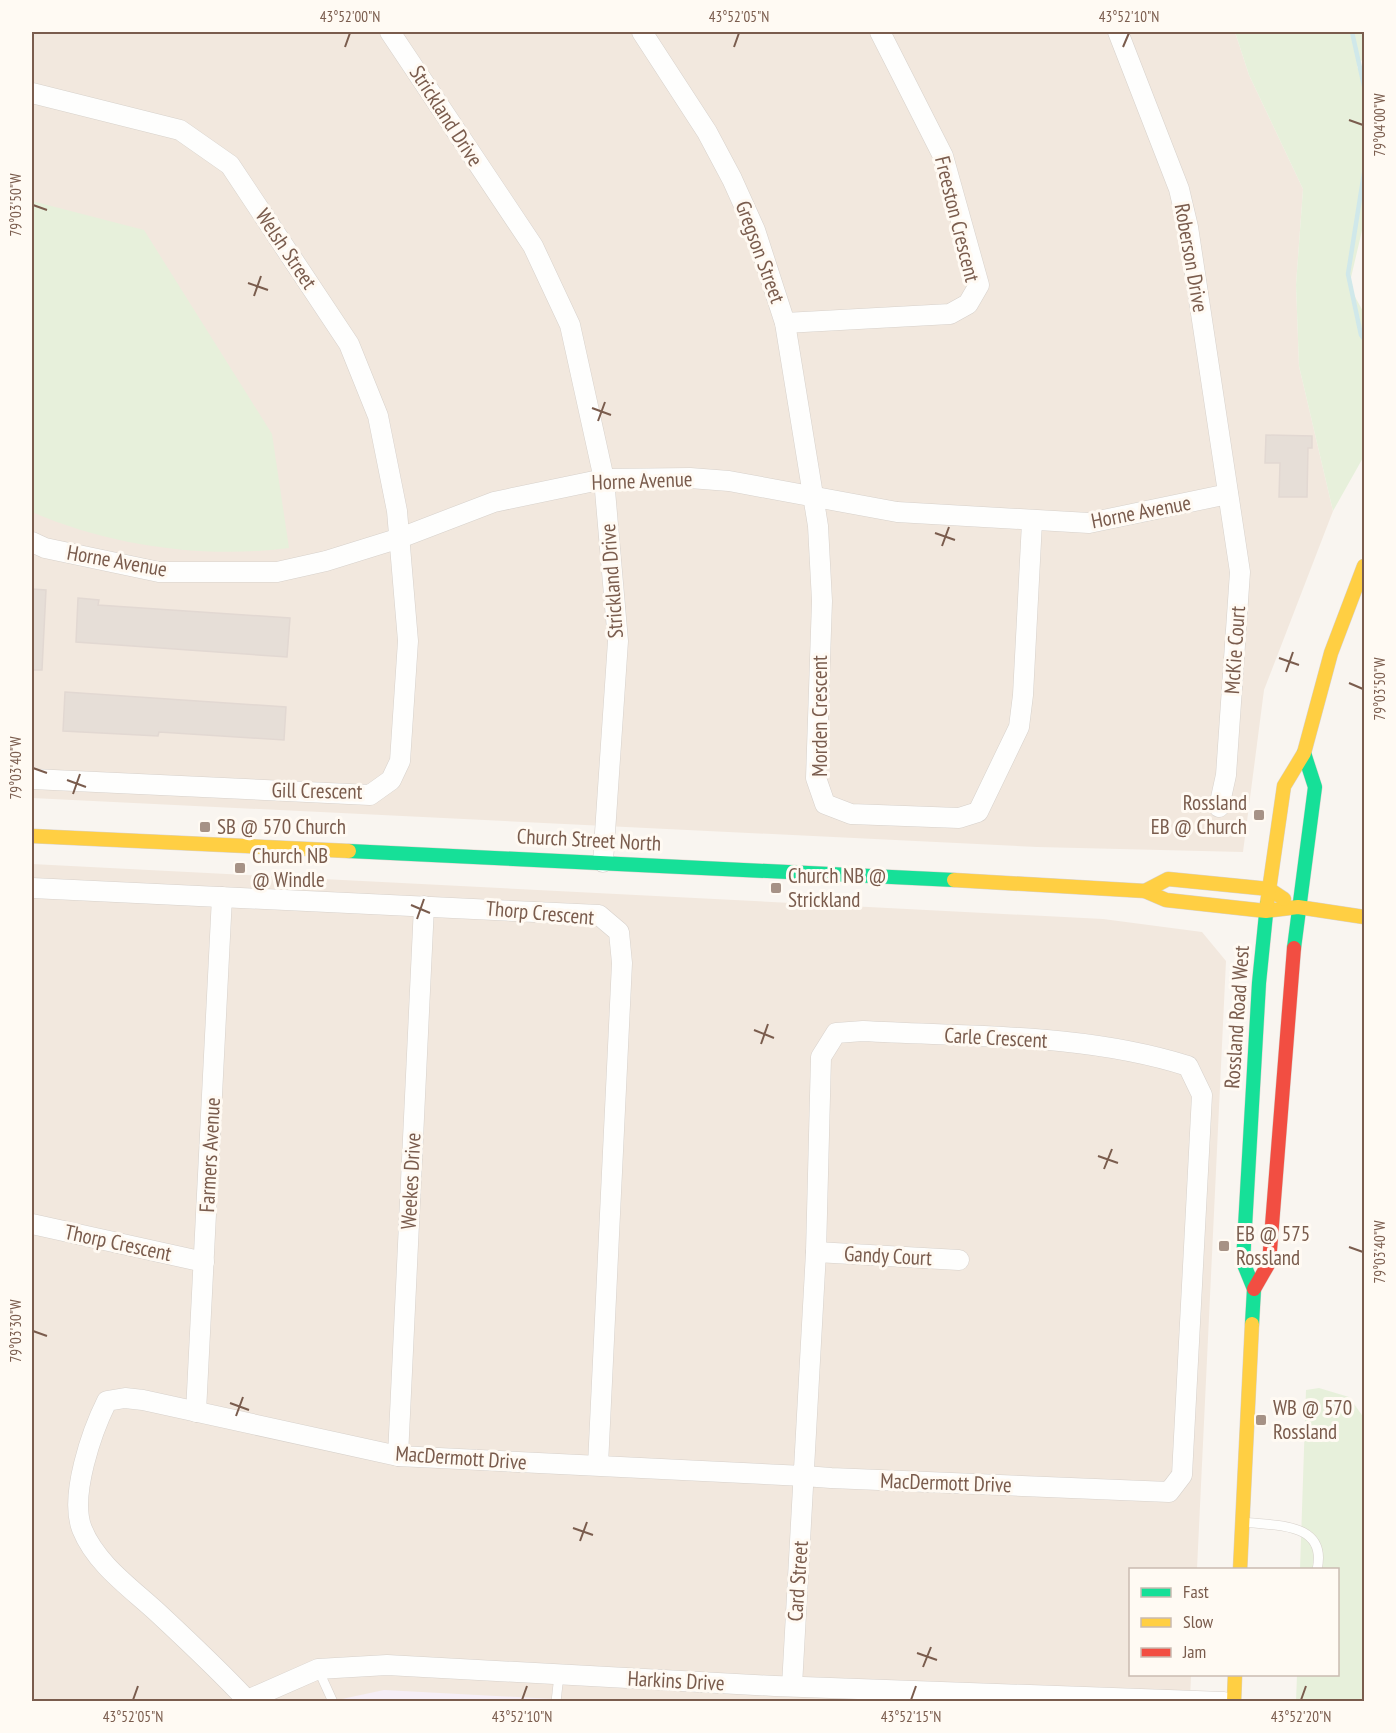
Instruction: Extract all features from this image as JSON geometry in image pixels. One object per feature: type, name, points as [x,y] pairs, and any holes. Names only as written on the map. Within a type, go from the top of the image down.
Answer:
[{"type":"main road","name":"Rossland Road West","points":[[1240,1568],[1254,1289],[1243,1262],[1258,994],[1274,914],[1269,889],[1284,786],[1304,753],[1334,643],[1365,566]]},
{"type":"main road","name":"Rossland Road West","points":[[1254,1289],[1269,1263],[1298,907],[1315,787],[1304,753]]},
{"type":"main road","name":"Church Street North","points":[[32,836],[603,862],[1144,891],[1166,900],[1274,914],[1298,907]]},
{"type":"main road","name":"Church Street North","points":[[1144,891],[1168,879],[1269,889],[1298,907],[1365,917]]},
{"type":"main road","points":[[1269,1263],[1263,1244],[1281,944]]},
{"type":"main road","points":[[1234,1701],[1235,1676]]},
{"type":"street","name":"Strickland Drive","points":[[390,32],[533,246],[570,325],[604,479],[618,641],[603,862]]},
{"type":"street","name":"Gregson Street","points":[[642,32],[707,132],[755,230],[785,323],[815,496]]},
{"type":"street","name":"Freeston Crescent","points":[[785,323],[950,314],[968,304],[979,285],[943,156],[880,32]]},
{"type":"street","name":"Roberson Drive","points":[[1118,32],[1179,189],[1188,227],[1228,494]]},
{"type":"street","name":"Welsh Street","points":[[32,93],[180,130],[230,165],[349,345],[378,416],[398,511],[400,538]]},
{"type":"street","name":"Horne Avenue","points":[[32,542],[45,548],[159,572],[277,572],[326,561],[400,538],[494,502],[604,479],[690,478],[729,481],[897,512],[1032,522],[1089,523],[1228,494]]},
{"type":"street","name":"McKie Court","points":[[1219,807],[1226,775],[1240,572],[1228,494]]},
{"type":"street","name":"Morden Crescent","points":[[815,496],[822,601],[816,778],[825,804],[851,814],[959,819],[978,812],[1019,727],[1023,695],[1032,522]]},
{"type":"street","name":"Gill Crescent","points":[[32,779],[370,795],[391,780],[400,761],[408,641],[400,538]]},
{"type":"street","name":"Thorp Crescent","points":[[32,888],[599,915],[619,932],[622,963],[598,1465]]},
{"type":"street","name":"Farmers Avenue","points":[[196,1412],[222,897]]},
{"type":"street","name":"Weekes Drive","points":[[398,1456],[424,906]]},
{"type":"street","name":"Carle Crescent","points":[[804,1476],[816,1252],[821,1057],[836,1033],[863,1031],[1058,1041],[1152,1055],[1188,1066],[1202,1095],[1182,1475]]},
{"type":"street","name":"Thorp Crescent","points":[[32,1224],[204,1262]]},
{"type":"street","name":"Gandy Court","points":[[816,1252],[959,1260]]},
{"type":"street","name":"MacDermott Drive","points":[[244,1700],[212,1663],[99,1559],[81,1527],[79,1493],[94,1427],[107,1401],[125,1398],[143,1400],[398,1456],[1169,1492],[1182,1475]]},
{"type":"street","name":"Card Street","points":[[792,1686],[804,1476]]},
{"type":"street","name":"Harkins Drive","points":[[244,1700],[318,1669],[387,1665],[1002,1698],[1224,1701]]},
{"type":"lane","points":[[1243,1521],[1305,1530],[1315,1542],[1320,1557],[1317,1568]]},
{"type":"lane","points":[[318,1669],[333,1701]]},
{"type":"lane","points":[[556,1701],[559,1675]]},
{"type":"shaded area","points":[[32,32],[1235,32],[1249,75],[1303,189],[1296,285],[1299,366],[1333,511],[1264,690],[1243,852],[1037,847],[32,798]]},
{"type":"shaded area","points":[[32,864],[1103,919],[1202,932],[1226,961],[1197,1568],[1129,1568],[1129,1676],[1191,1676],[1190,1701],[32,1701]]},
{"type":"shaded area","points":[[384,1690],[590,1701],[328,1702]]},
{"type":"green space","points":[[1235,32],[1364,32],[1364,57],[1357,67],[1364,75],[1364,222],[1349,286],[1364,313],[1364,456],[1333,511],[1299,366],[1296,285],[1303,189],[1249,75]]},
{"type":"green space","points":[[32,201],[144,230],[272,434],[289,548],[224,552],[158,547],[93,534],[32,512]]},
{"type":"green space","points":[[1319,1388],[1349,1397],[1364,1418],[1364,1701],[1296,1702],[1297,1676],[1339,1676],[1339,1568],[1300,1568],[1306,1390]]},
{"type":"building","points":[[1266,435],[1312,436],[1312,448],[1308,448],[1307,497],[1279,497],[1280,463],[1265,463]]},
{"type":"building","points":[[32,589],[46,590],[42,670],[32,670]]},
{"type":"building","points":[[78,598],[99,600],[98,605],[290,618],[287,657],[76,642]]},
{"type":"building","points":[[65,692],[286,707],[284,740],[159,732],[158,736],[63,731]]},
{"type":"waterway","points":[[1352,32],[1364,86]]},
{"type":"waterway","points":[[1364,173],[1348,274],[1361,335],[1364,339]]},
{"type":"traffic: fast","points":[[1294,948],[1315,787],[1304,753]]},
{"type":"traffic: fast","points":[[349,851],[954,880]]},
{"type":"traffic: fast","points":[[1252,1324],[1254,1289],[1243,1262],[1259,983],[1267,904]]},
{"type":"traffic: slow","points":[[1267,904],[1284,786],[1304,753],[1331,653],[1364,566]]},
{"type":"traffic: slow","points":[[32,836],[349,851]]},
{"type":"traffic: slow","points":[[1145,891],[1168,879],[1269,889],[1284,899]]},
{"type":"traffic: slow","points":[[954,880],[1145,891],[1166,900],[1266,911],[1298,907],[1364,917]]},
{"type":"traffic: slow","points":[[1240,1568],[1252,1324]]},
{"type":"traffic: slow","points":[[1234,1702],[1235,1676]]},
{"type":"traffic: jam","points":[[1254,1289],[1269,1263],[1294,948]]},
{"type":"place","name":"Rossland EB @ Church","points":[[1259,815]]},
{"type":"place","name":"SB @ 570 Church","points":[[205,827]]},
{"type":"place","name":"Church NB @ Windle","points":[[240,868]]},
{"type":"place","name":"Church NB @ Strickland","points":[[776,888]]},
{"type":"place","name":"EB @ 575 Rossland","points":[[1224,1246]]},
{"type":"place","name":"WB @ 570 Rossland","points":[[1261,1420]]}]
